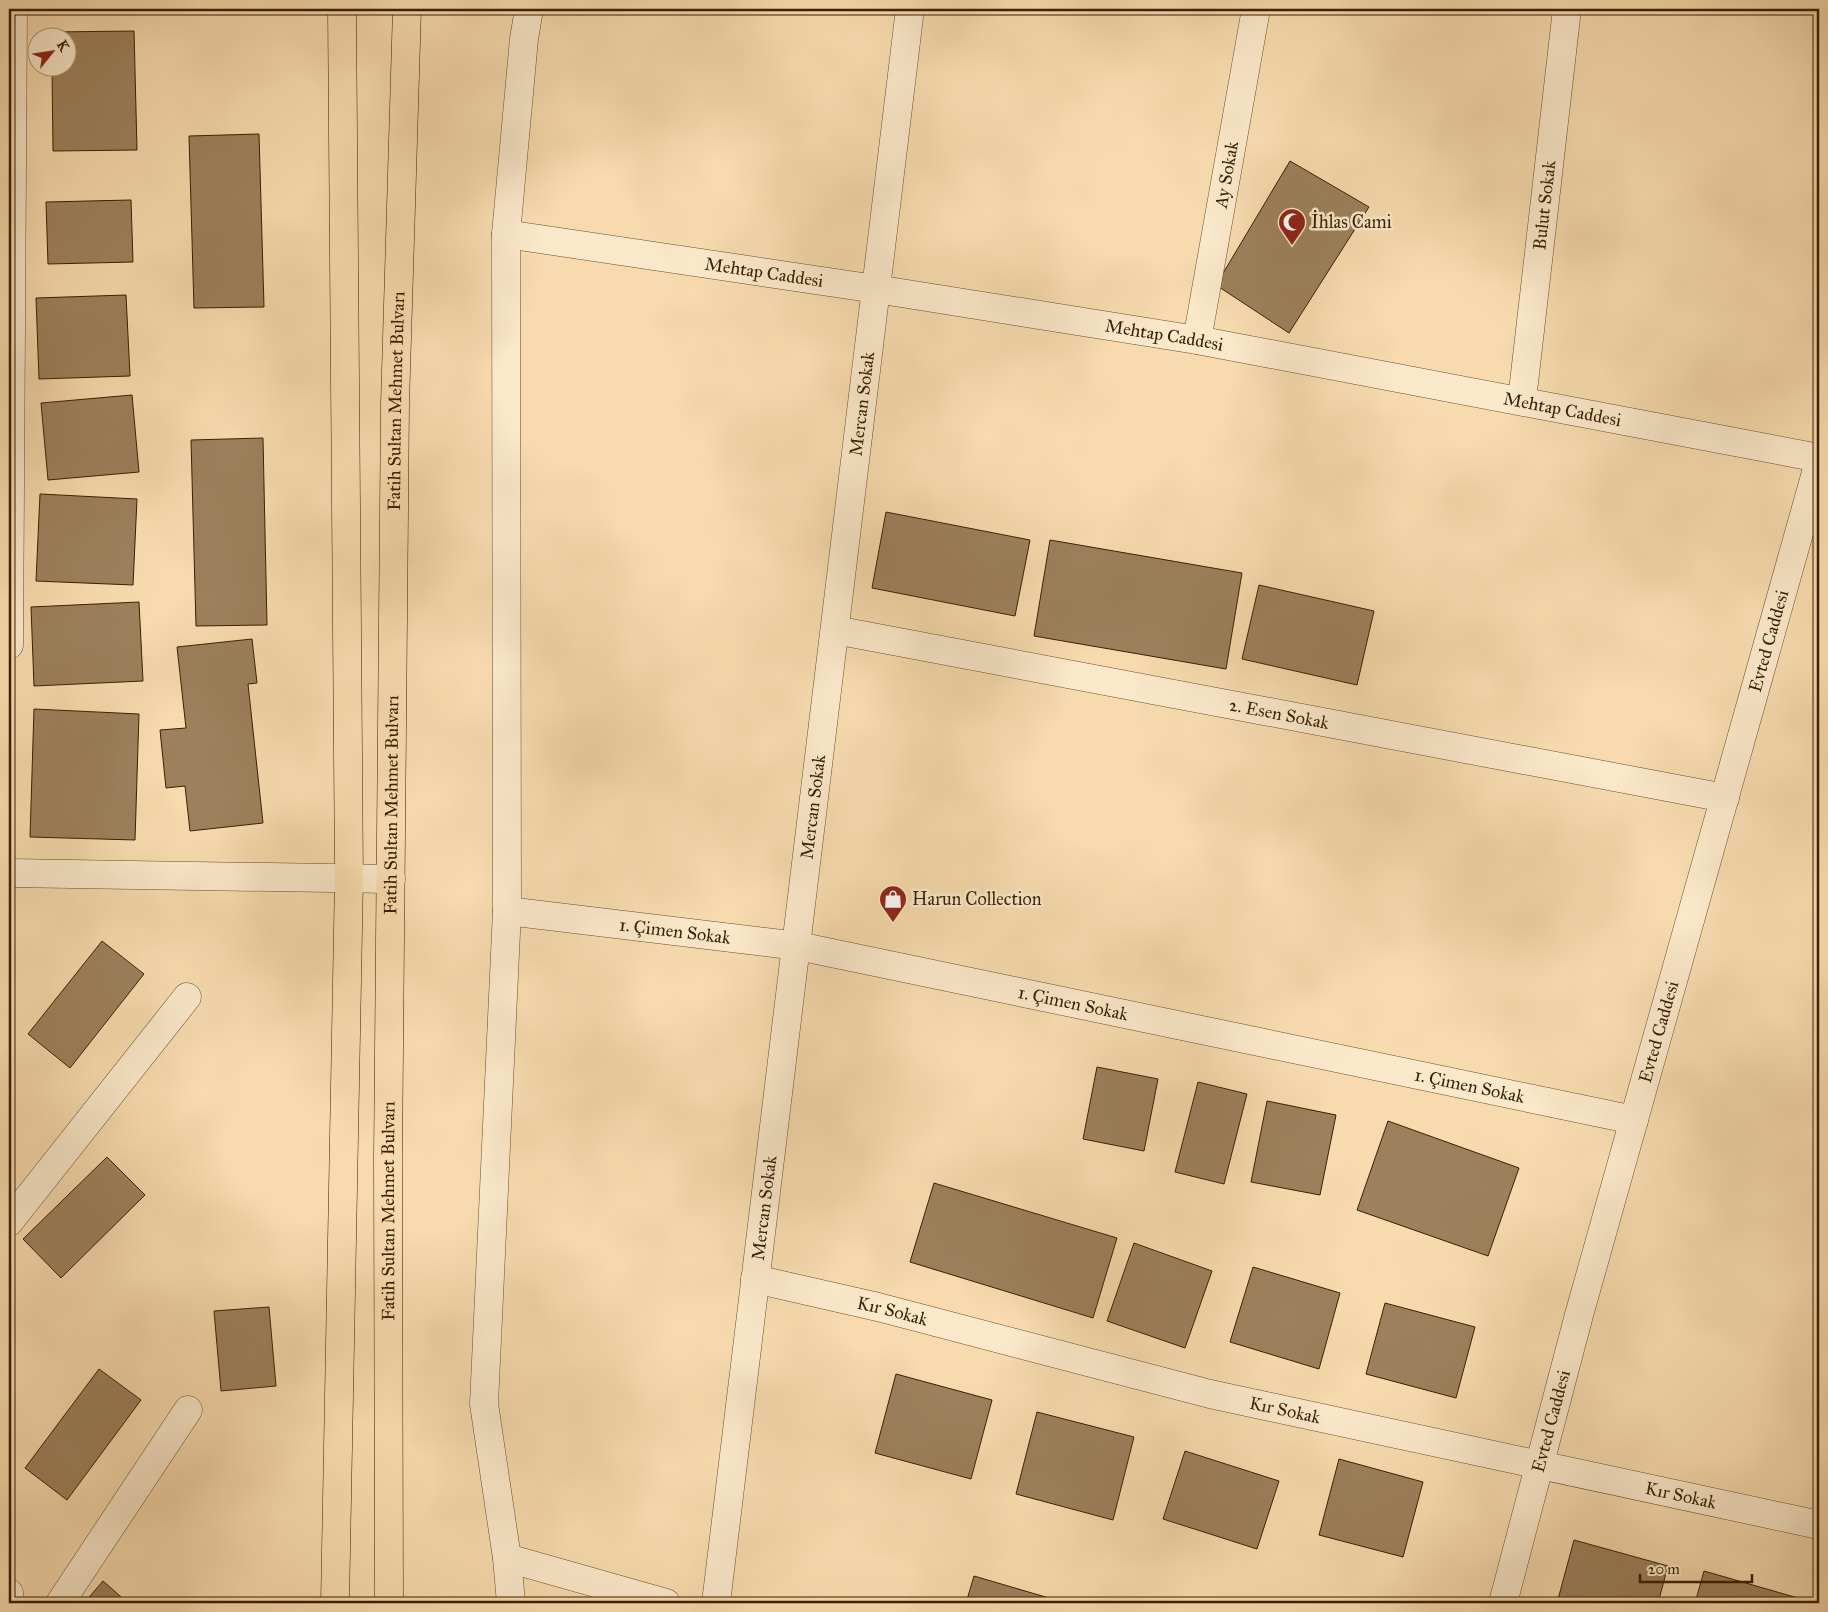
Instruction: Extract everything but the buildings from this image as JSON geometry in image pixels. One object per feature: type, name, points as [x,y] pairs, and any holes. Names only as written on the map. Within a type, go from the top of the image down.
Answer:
[{"type":"main road","points":[[335,1603],[349,878],[342,9]]},
{"type":"main road","name":"Fatih Sultan Mehmet Bulvarı","points":[[389,1603],[388,1158],[395,404],[407,9]]},
{"type":"street","points":[[9,646],[13,9]]},
{"type":"street","points":[[511,1603],[507,1558],[484,1404],[507,911],[506,234],[524,39],[529,9]]},
{"type":"street","name":"Mercan Sokak","points":[[716,1603],[798,946],[910,9]]},
{"type":"street","name":"Ay Sokak","points":[[1197,340],[1256,9]]},
{"type":"street","name":"Bulut Sokak","points":[[1522,400],[1567,9]]},
{"type":"street","name":"Mehtap Caddesi","points":[[506,234],[876,289],[1197,340],[1522,400],[1819,458]]},
{"type":"street","name":"Evted Caddesi","points":[[1503,1603],[1634,1120],[1819,462]]},
{"type":"street","name":"2. Esen Sokak","points":[[835,630],[1725,798]]},
{"type":"street","points":[[9,873],[391,879]]},
{"type":"street","name":"1. Çimen Sokak","points":[[507,911],[798,946],[1634,1120]]},
{"type":"street","points":[[9,1222],[187,997]]},
{"type":"street","name":"Kır Sokak","points":[[755,1279],[878,1307],[1210,1394],[1819,1524]]},
{"type":"street","points":[[60,1603],[188,1410]]},
{"type":"street","points":[[507,1558],[666,1603]]},
{"type":"street","points":[[9,1593],[10,1603]]},
{"type":"place","name":"İhlas Cami","points":[[1292,246]]},
{"type":"place","name":"Harun Collection","points":[[893,923]]}]
